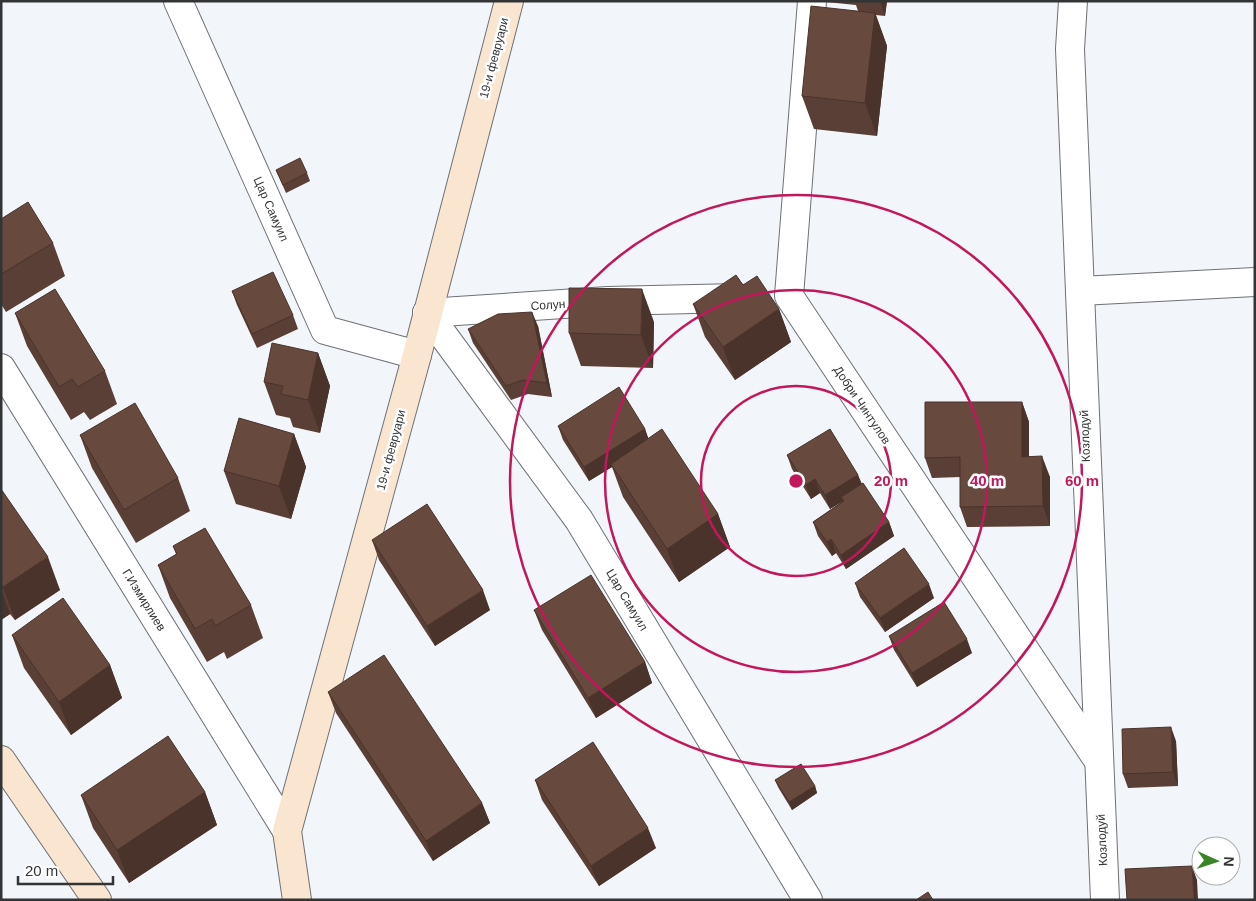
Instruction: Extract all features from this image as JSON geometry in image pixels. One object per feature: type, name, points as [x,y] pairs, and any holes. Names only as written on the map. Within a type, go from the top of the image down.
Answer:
[{"type":"street","name":"Цар Самуил","points":[[178,1],[326,330],[416,356]]},
{"type":"street","name":"19-и февруари","points":[[298,897],[288,832],[509,1]]},
{"type":"street","points":[[789,296],[812,1]]},
{"type":"street","name":"Козлодуй","points":[[1073,1],[1070,48],[1105,900]]},
{"type":"street","points":[[1080,291],[1255,282]]},
{"type":"street","name":"Солун","points":[[427,313],[608,301],[789,296]]},
{"type":"street","name":"Добри Чинтулов","points":[[789,296],[1098,760]]},
{"type":"street","name":"Цар Самуил","points":[[427,313],[580,520],[808,900]]},
{"type":"street","name":"Г.Измирлиев","points":[[1,368],[288,832]]},
{"type":"street","points":[[1,760],[97,900]]},
{"type":"building","points":[[811,6],[875,13],[865,103],[802,96]]},
{"type":"building","points":[[300,158],[307,173],[283,185],[276,170]]},
{"type":"building","points":[[28,202],[53,243],[1,274],[1,219]]},
{"type":"building","points":[[273,272],[293,315],[252,334],[232,291]]},
{"type":"building","points":[[736,275],[743,285],[757,276],[779,309],[723,347],[693,304]]},
{"type":"building","points":[[569,288],[642,289],[641,335],[569,333]]},
{"type":"building","points":[[55,289],[105,371],[78,387],[72,379],[59,387],[15,313]]},
{"type":"building","points":[[532,312],[547,383],[523,380],[506,386],[468,329],[498,314]]},
{"type":"building","points":[[272,343],[318,353],[308,400],[281,394],[283,386],[264,382]]},
{"type":"building","points":[[619,387],[645,429],[584,467],[558,426]]},
{"type":"building","points":[[925,402],[1022,402],[1022,457],[1042,456],[1043,506],[960,507],[960,457],[925,458]]},
{"type":"building","points":[[135,403],[178,478],[124,510],[80,435]]},
{"type":"building","points":[[239,418],[294,434],[279,486],[224,471]]},
{"type":"building","points":[[662,429],[718,514],[667,549],[611,464]]},
{"type":"building","points":[[830,429],[858,475],[825,495],[815,479],[806,485],[787,455]]},
{"type":"building","points":[[863,483],[889,522],[841,555],[831,539],[827,542],[813,522],[844,501],[841,497]]},
{"type":"building","points":[[1,489],[48,557],[3,587],[1,585]]},
{"type":"building","points":[[427,504],[483,590],[427,626],[372,540]]},
{"type":"building","points":[[205,528],[251,605],[215,626],[212,619],[195,629],[158,565],[177,554],[173,546]]},
{"type":"building","points":[[904,548],[929,584],[880,618],[855,583]]},
{"type":"building","points":[[591,575],[645,662],[588,698],[534,610]]},
{"type":"building","points":[[63,598],[110,665],[59,702],[12,635]]},
{"type":"building","points":[[944,602],[967,639],[912,673],[889,636]]},
{"type":"building","points":[[384,655],[482,803],[426,841],[328,692]]},
{"type":"building","points":[[1171,727],[1173,772],[1123,774],[1122,729]]},
{"type":"building","points":[[168,736],[205,792],[117,850],[81,795]]},
{"type":"building","points":[[593,742],[648,828],[591,866],[535,780]]},
{"type":"building","points":[[801,764],[815,786],[789,802],[775,780]]},
{"type":"building","points":[[1191,866],[1191,886],[1193,886],[1194,900],[1127,900],[1125,869]]},
{"type":"building","points":[[928,892],[933,900],[916,900]]}]
